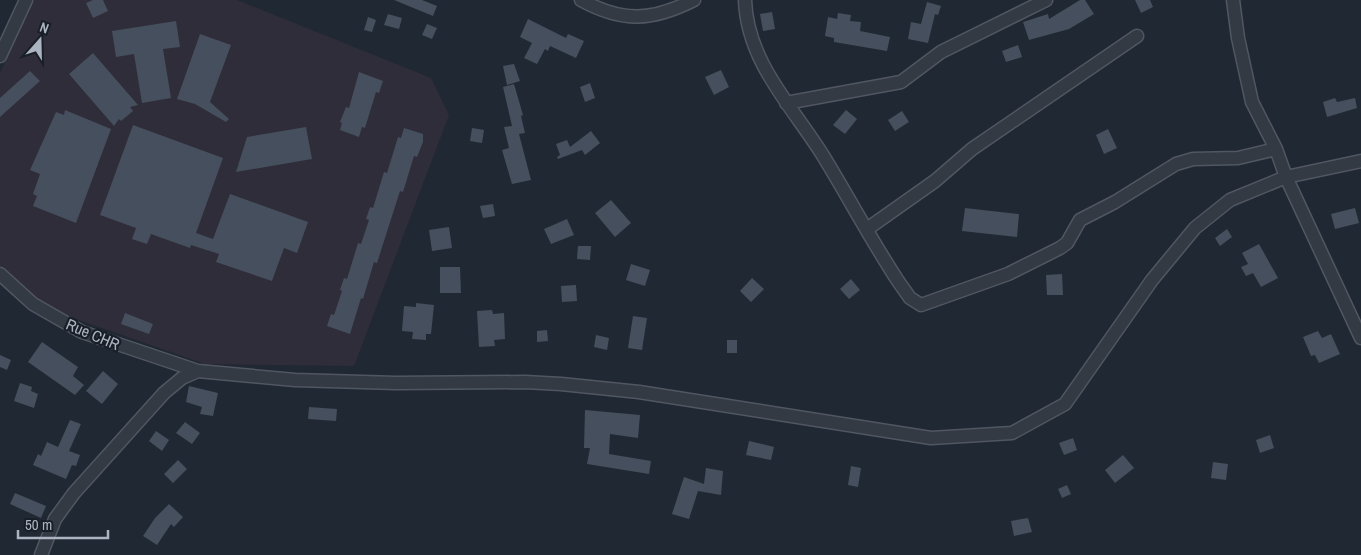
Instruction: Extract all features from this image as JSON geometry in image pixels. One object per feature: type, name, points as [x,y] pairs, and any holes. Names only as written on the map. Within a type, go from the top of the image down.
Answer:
[{"type":"street","points":[[0,56],[26,0]]},
{"type":"street","points":[[581,0],[601,9],[642,18],[667,12],[694,0]]},
{"type":"street","points":[[745,0],[748,30],[770,78],[821,152],[878,250],[910,298],[917,304],[926,304],[975,284],[1008,274],[1060,248],[1067,243],[1080,220],[1115,202],[1176,164],[1193,159],[1238,158],[1276,148]]},
{"type":"street","points":[[786,103],[900,82],[941,52],[1046,0]]},
{"type":"street","points":[[1233,0],[1238,38],[1252,102],[1276,148],[1286,177],[1361,338]]},
{"type":"street","points":[[867,230],[972,149],[1137,36]]},
{"type":"street","name":"Rue CHR","points":[[0,274],[33,304],[82,332],[104,341],[198,371],[295,380],[561,384],[639,392],[931,438],[1012,433],[1065,404],[1152,280],[1195,228],[1230,200],[1286,177],[1361,161]]},
{"type":"street","points":[[41,555],[55,519],[74,493],[164,394],[182,378],[198,371]]},
{"type":"shaded area","points":[[34,0],[237,0],[431,78],[449,115],[354,366],[205,364],[59,313],[38,301],[0,266],[0,73]]},
{"type":"building","points":[[93,0],[103,0],[108,11],[93,18],[86,3]]},
{"type":"building","points":[[394,0],[422,0],[437,6],[433,16]]},
{"type":"building","points":[[1080,0],[1085,0],[1094,14],[1069,29],[1029,40],[1023,22],[1048,14],[1049,19]]},
{"type":"building","points":[[1135,0],[1150,0],[1153,7],[1141,13]]},
{"type":"building","points":[[927,2],[941,6],[938,15],[935,14],[928,43],[908,39],[911,22],[921,24]]},
{"type":"building","points":[[772,12],[775,29],[763,31],[760,14]]},
{"type":"building","points":[[838,13],[851,15],[850,21],[861,22],[860,31],[890,37],[887,51],[834,42],[834,38],[825,36],[828,17],[837,19]]},
{"type":"building","points":[[388,14],[402,18],[399,29],[384,25]]},
{"type":"building","points":[[368,17],[376,20],[372,32],[364,30]]},
{"type":"building","points":[[528,19],[566,38],[568,34],[584,41],[576,58],[550,46],[548,51],[545,49],[537,64],[524,58],[532,43],[520,37]]},
{"type":"building","points":[[176,21],[180,47],[163,49],[171,98],[142,103],[134,54],[116,57],[112,31]]},
{"type":"building","points":[[427,24],[437,28],[432,39],[422,35]]},
{"type":"building","points":[[200,34],[231,45],[210,102],[229,119],[226,122],[195,104],[177,99]]},
{"type":"building","points":[[1018,45],[1022,57],[1006,62],[1002,51]]},
{"type":"building","points":[[93,53],[138,105],[130,107],[133,111],[121,121],[119,119],[114,126],[69,74]]},
{"type":"building","points":[[514,64],[520,81],[507,85],[503,66]]},
{"type":"building","points":[[721,70],[729,87],[714,95],[705,77]]},
{"type":"building","points":[[30,71],[40,81],[0,117],[0,98]]},
{"type":"building","points":[[359,72],[383,81],[379,93],[376,92],[365,128],[362,127],[359,137],[340,130],[342,123],[340,122],[346,107],[349,108]]},
{"type":"building","points":[[590,83],[595,98],[585,102],[580,87]]},
{"type":"building","points":[[514,84],[523,115],[521,116],[525,133],[519,134],[531,180],[512,184],[502,150],[509,148],[504,127],[512,126],[503,87]]},
{"type":"building","points":[[1335,98],[1337,102],[1355,98],[1357,108],[1327,117],[1323,102]]},
{"type":"building","points":[[65,110],[111,129],[76,223],[33,206],[37,196],[33,194],[40,174],[30,170],[56,112],[64,115]]},
{"type":"building","points":[[846,110],[857,119],[845,134],[833,125]]},
{"type":"building","points":[[902,111],[909,122],[895,131],[888,120]]},
{"type":"building","points":[[133,125],[223,158],[196,233],[213,239],[230,194],[308,222],[297,253],[284,248],[272,281],[216,262],[219,254],[191,245],[190,248],[151,234],[147,244],[132,239],[136,228],[100,215]]},
{"type":"building","points":[[306,127],[312,159],[236,172],[247,137]]},
{"type":"building","points":[[404,128],[423,134],[423,142],[417,157],[414,156],[403,192],[400,191],[377,263],[374,262],[350,334],[327,326],[331,314],[334,315],[344,278],[347,279],[358,243],[361,244],[369,220],[366,219],[370,207],[373,208],[384,172],[387,173],[398,137],[401,138]]},
{"type":"building","points":[[472,128],[484,130],[482,143],[470,141]]},
{"type":"building","points":[[1108,129],[1117,148],[1104,154],[1096,135]]},
{"type":"building","points":[[591,131],[600,143],[585,155],[582,150],[558,159],[557,157],[560,155],[556,144],[567,140],[570,147]]},
{"type":"building","points":[[611,200],[631,223],[615,237],[595,213]]},
{"type":"building","points":[[493,204],[495,216],[483,218],[480,206]]},
{"type":"building","points":[[965,208],[1019,214],[1017,237],[962,231]]},
{"type":"building","points":[[1355,208],[1359,223],[1335,229],[1331,214]]},
{"type":"building","points":[[567,219],[574,235],[551,244],[544,229]]},
{"type":"building","points":[[449,227],[452,248],[432,251],[429,230]]},
{"type":"building","points":[[1227,229],[1232,237],[1220,246],[1215,238]]},
{"type":"building","points":[[1259,244],[1278,278],[1261,287],[1253,273],[1246,276],[1241,267],[1248,264],[1242,253]]},
{"type":"building","points":[[578,246],[591,246],[590,260],[577,259]]},
{"type":"building","points":[[631,264],[650,270],[645,286],[626,280]]},
{"type":"building","points":[[440,267],[460,267],[461,293],[440,293]]},
{"type":"building","points":[[1062,274],[1063,295],[1047,295],[1046,275]]},
{"type":"building","points":[[752,278],[764,289],[751,302],[740,291]]},
{"type":"building","points":[[851,279],[860,290],[849,299],[840,289]]},
{"type":"building","points":[[576,285],[577,301],[562,302],[561,286]]},
{"type":"building","points":[[416,303],[434,305],[431,334],[426,334],[426,340],[412,339],[413,332],[402,331],[404,306],[416,307]]},
{"type":"building","points":[[492,310],[493,314],[504,313],[505,339],[494,340],[495,346],[479,347],[477,311]]},
{"type":"building","points":[[125,313],[153,324],[149,334],[121,324]]},
{"type":"building","points":[[633,316],[647,318],[642,350],[628,348]]},
{"type":"building","points":[[547,330],[548,341],[537,342],[537,331]]},
{"type":"building","points":[[1318,331],[1322,338],[1331,334],[1340,354],[1319,363],[1315,355],[1311,356],[1303,337]]},
{"type":"building","points":[[596,335],[609,338],[607,350],[594,347]]},
{"type":"building","points":[[727,340],[737,340],[737,353],[727,353]]},
{"type":"building","points":[[42,342],[78,367],[73,376],[84,385],[75,395],[28,362]]},
{"type":"building","points":[[0,355],[11,360],[7,370],[0,367]]},
{"type":"building","points":[[103,371],[118,384],[102,404],[86,391]]},
{"type":"building","points":[[20,383],[32,387],[31,391],[38,394],[34,408],[14,401]]},
{"type":"building","points":[[189,386],[218,393],[213,416],[200,414],[202,407],[186,402]]},
{"type":"building","points":[[309,407],[337,409],[336,421],[308,419]]},
{"type":"building","points":[[585,410],[640,415],[638,438],[610,434],[609,454],[651,461],[649,474],[587,464],[590,448],[584,448]]},
{"type":"building","points":[[70,420],[81,424],[69,451],[80,455],[76,466],[72,465],[66,479],[33,465],[38,454],[41,456],[47,442],[58,447]]},
{"type":"building","points":[[185,422],[200,433],[192,444],[176,433]]},
{"type":"building","points":[[156,431],[169,440],[162,451],[149,441]]},
{"type":"building","points":[[1270,435],[1274,448],[1260,453],[1256,440]]},
{"type":"building","points":[[1073,438],[1077,450],[1064,455],[1059,443]]},
{"type":"building","points":[[749,441],[774,447],[771,460],[746,455]]},
{"type":"building","points":[[1123,455],[1134,468],[1115,483],[1105,470]]},
{"type":"building","points":[[178,460],[187,469],[173,483],[164,474]]},
{"type":"building","points":[[1213,462],[1228,464],[1226,480],[1211,478]]},
{"type":"building","points":[[851,466],[861,468],[858,487],[848,485]]},
{"type":"building","points":[[706,468],[723,471],[721,495],[698,491],[689,519],[672,514],[684,477],[704,484]]},
{"type":"building","points":[[1067,485],[1071,494],[1062,498],[1058,489]]},
{"type":"building","points":[[15,493],[46,506],[41,518],[10,504]]},
{"type":"building","points":[[169,504],[183,517],[174,527],[171,524],[157,545],[143,536],[155,518]]},
{"type":"building","points":[[1028,518],[1032,532],[1014,536],[1011,521]]}]
